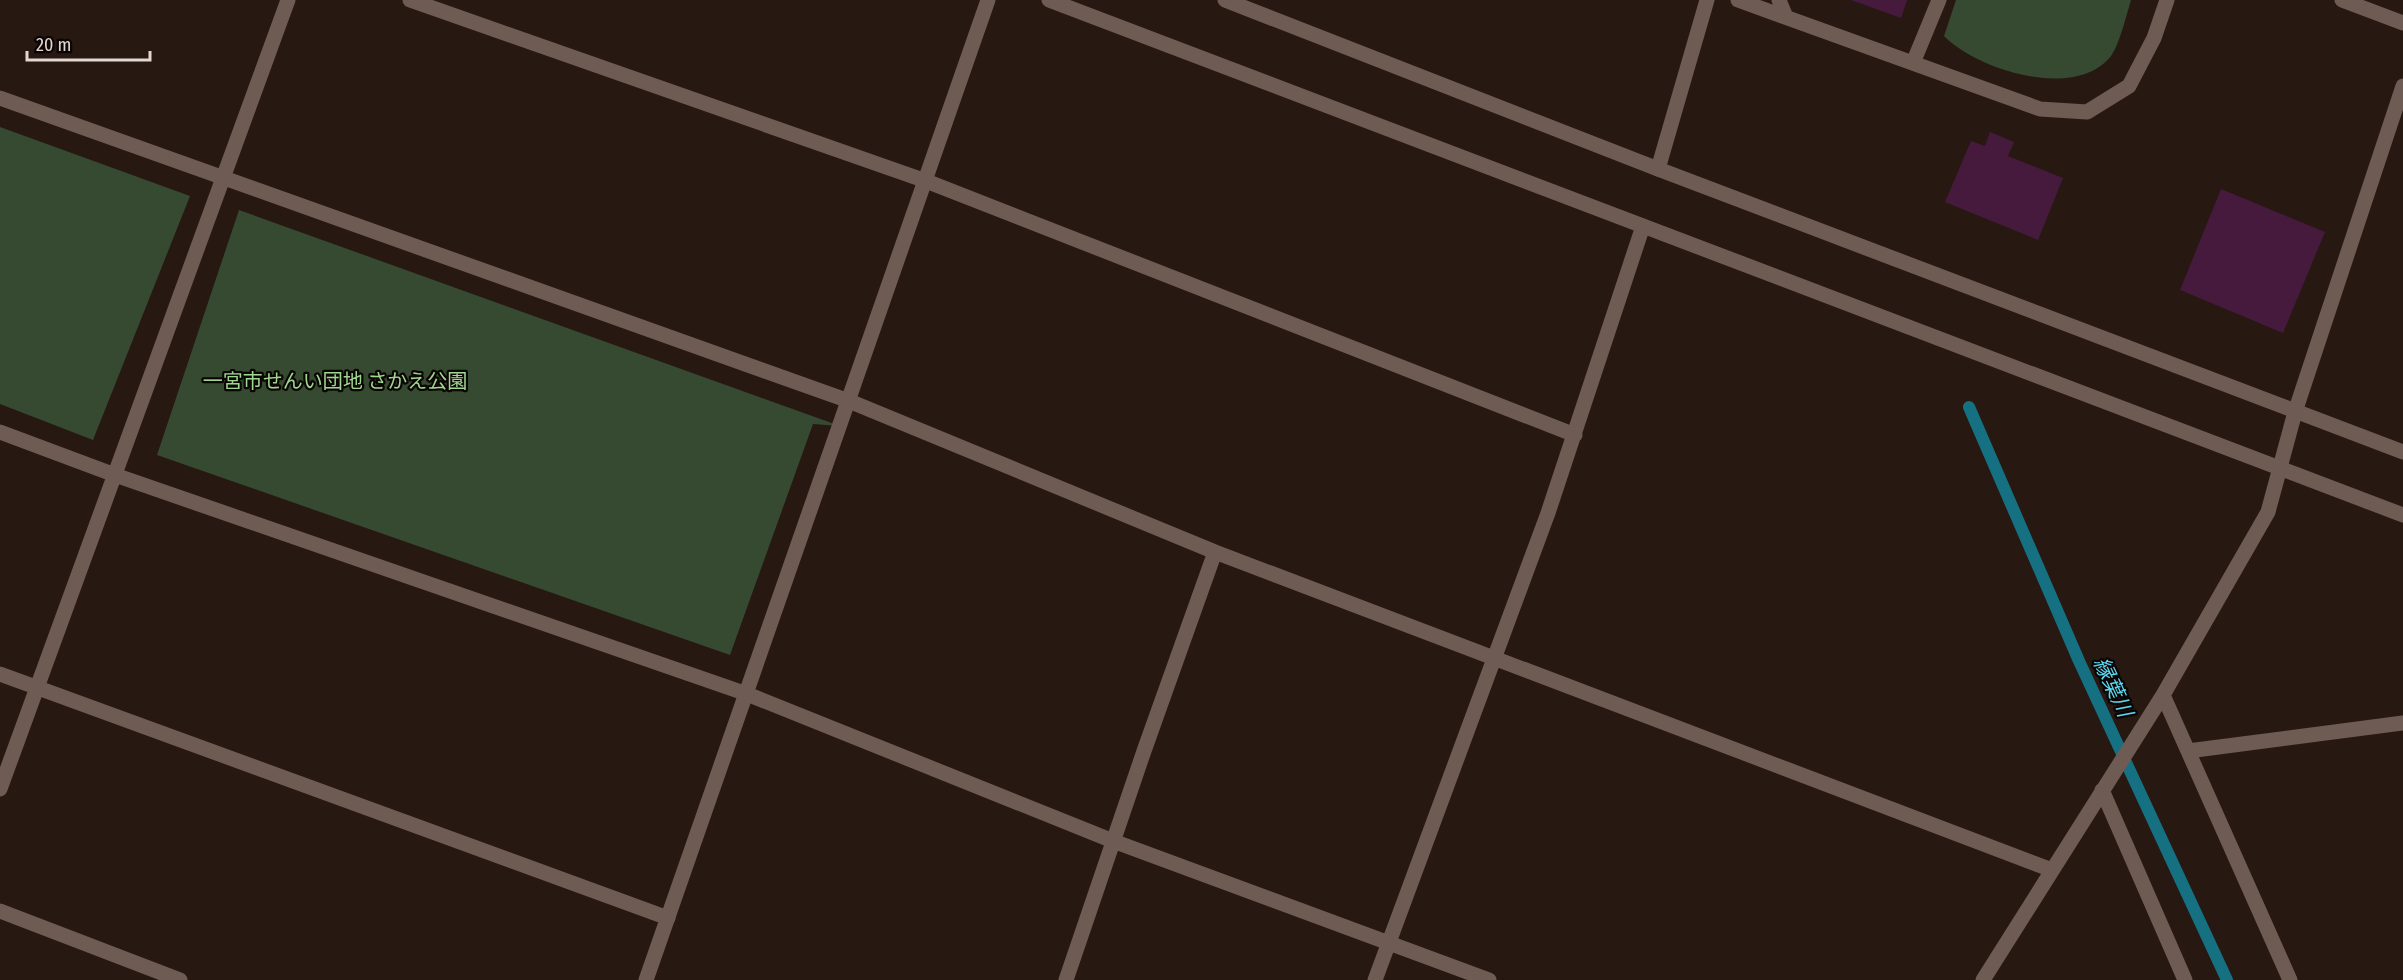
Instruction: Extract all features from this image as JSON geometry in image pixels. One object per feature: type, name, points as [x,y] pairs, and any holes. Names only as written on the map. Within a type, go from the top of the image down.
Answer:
[{"type":"street","points":[[0,789],[288,0]]},
{"type":"street","points":[[410,0],[926,181],[1575,435]]},
{"type":"street","points":[[646,980],[988,0]]},
{"type":"street","points":[[1049,0],[2403,515]]},
{"type":"street","points":[[1225,0],[1658,170],[2403,452]]},
{"type":"street","points":[[1658,170],[1707,0]]},
{"type":"street","points":[[1738,0],[2040,109],[2087,112],[2129,86],[2154,38],[2167,0]]},
{"type":"street","points":[[1779,0],[1786,17]]},
{"type":"street","points":[[1913,63],[1939,0]]},
{"type":"street","points":[[2342,0],[2403,22]]},
{"type":"street","points":[[1983,980],[2163,696],[2268,512],[2295,412],[2403,86]]},
{"type":"street","points":[[0,98],[849,401],[1215,552],[2052,870]]},
{"type":"street","points":[[1375,980],[1575,435],[1643,226]]},
{"type":"street","points":[[0,432],[115,475],[747,694],[1113,841],[1489,980]]},
{"type":"street","points":[[1066,980],[1215,552]]},
{"type":"street","points":[[0,674],[668,918]]},
{"type":"street","points":[[2163,696],[2290,980]]},
{"type":"street","points":[[2188,752],[2403,723]]},
{"type":"street","points":[[2105,785],[2185,980]]},
{"type":"street","points":[[0,911],[180,980]]},
{"type":"green space","points":[[1956,0],[2131,0],[2120,37],[2111,56],[2095,69],[2075,77],[2051,78],[2027,76],[1979,60],[1944,36]]},
{"type":"green space","points":[[0,127],[190,196],[93,440],[0,404]]},
{"type":"green space","name":"一宮市せんい団地 さかえ公園","points":[[239,210],[840,426],[813,424],[730,655],[157,455]]},
{"type":"building","points":[[1851,0],[1907,0],[1901,18]]},
{"type":"building","points":[[1990,132],[2014,142],[2008,156],[2063,178],[2038,240],[1945,202],[1971,141],[1985,146]]},
{"type":"building","points":[[2221,189],[2325,232],[2283,333],[2180,290]]},
{"type":"waterway","name":"縁葉川","points":[[1969,407],[2079,661],[2227,980]]}]
